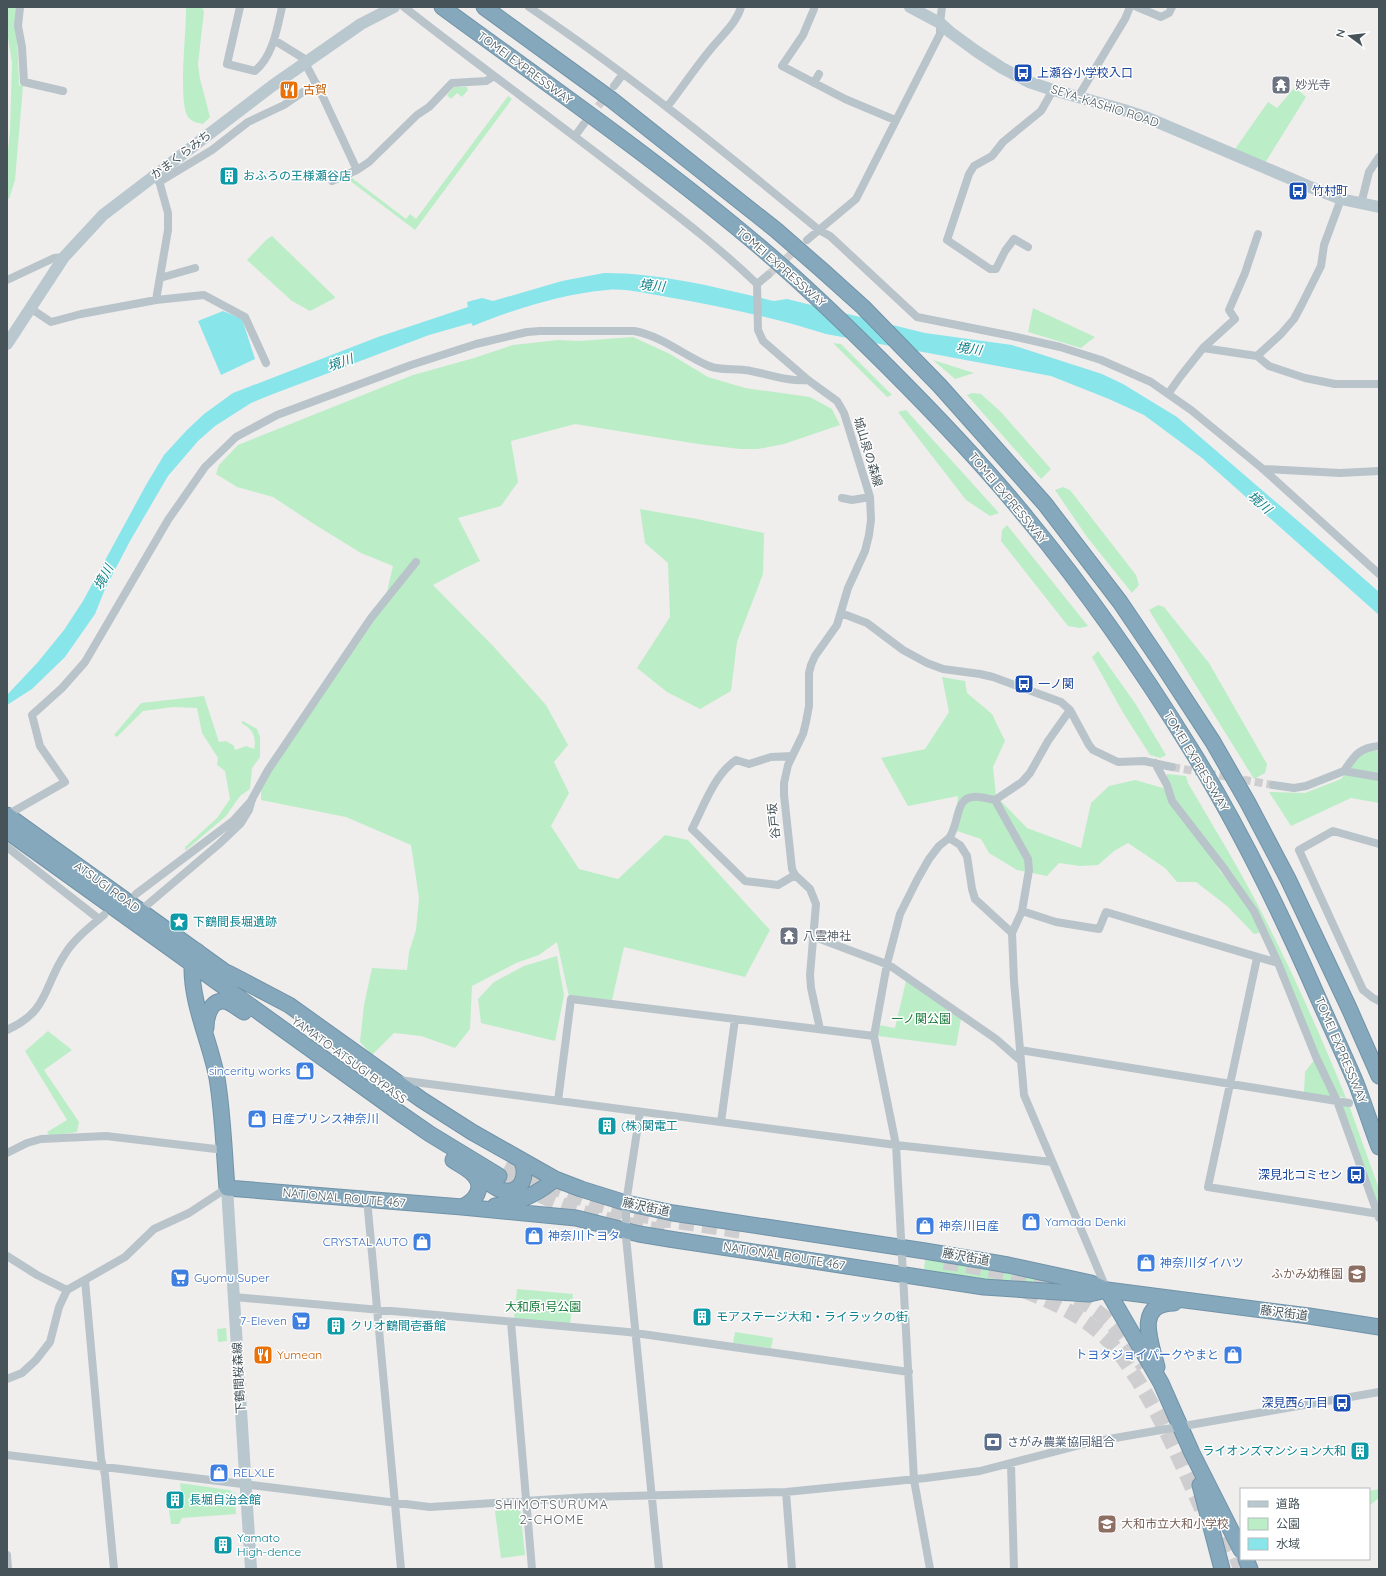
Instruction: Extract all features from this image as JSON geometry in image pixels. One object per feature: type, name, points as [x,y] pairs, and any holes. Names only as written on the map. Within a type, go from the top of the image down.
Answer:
[{"type":"highway","name":"TOMEI EXPRESSWAY","points":[[442,7],[692,192],[766,252],[820,300],[929,408],[1027,518],[1101,616],[1146,680],[1194,753],[1227,811],[1268,888],[1298,950],[1357,1086],[1379,1147]]},
{"type":"highway","name":"TOMEI EXPRESSWAY","points":[[484,7],[612,100],[734,196],[776,230],[863,307],[946,392],[1045,504],[1120,602],[1221,755],[1284,872],[1318,941],[1379,1076]]},
{"type":"highway","name":"ATSUGI ROAD","points":[[7,815],[140,911],[194,958]]},
{"type":"highway","name":"ATSUGI ROAD","points":[[7,831],[194,958]]},
{"type":"highway","name":"YAMATO-ATSUGI BYPASS","points":[[194,958],[228,973],[502,1170],[430,1134],[233,999],[194,958]]},
{"type":"highway","points":[[194,958],[195,996],[206,1032],[217,1079],[221,1108],[227,1188]]},
{"type":"highway","name":"藤沢街道","points":[[228,973],[289,1005],[459,1124],[522,1162],[550,1184],[673,1213],[1008,1264],[1091,1283],[1107,1290],[1379,1327]]},
{"type":"highway","points":[[206,1032],[206,1018],[212,1006],[222,1001],[233,999]]},
{"type":"highway","points":[[255,1014],[425,1142],[500,1189],[506,1191],[512,1190],[521,1184],[524,1178],[525,1168],[522,1162]]},
{"type":"highway","points":[[462,1207],[470,1204],[479,1192],[479,1183],[477,1178],[469,1170]]},
{"type":"highway","points":[[550,1184],[542,1194],[541,1204],[546,1213],[550,1216]]},
{"type":"highway","name":"NATIONAL ROUTE 467","points":[[462,1207],[489,1207],[512,1203],[528,1197],[550,1184]]},
{"type":"highway","name":"NATIONAL ROUTE 467","points":[[227,1188],[462,1207],[582,1220],[626,1231],[669,1239],[1005,1289],[1089,1294],[1107,1290]]},
{"type":"highway","points":[[1107,1290],[1161,1383],[1192,1453],[1240,1548]]},
{"type":"highway","points":[[1161,1383],[1148,1328],[1148,1321],[1151,1313],[1155,1308],[1162,1304],[1219,1305]]},
{"type":"highway","points":[[1192,1453],[1222,1569]]},
{"type":"main road","name":"かまくらみち","points":[[7,344],[64,257],[103,215],[158,178],[307,62],[361,24],[394,7]]},
{"type":"main road","name":"SEYA-KASHIO ROAD","points":[[910,7],[940,23],[976,51],[1002,68],[1029,82],[1148,118],[1340,199],[1379,207]]},
{"type":"main road","name":"下鶴間桜森線","points":[[227,1188],[250,1569]]},
{"type":"street","points":[[20,7],[18,26],[22,47],[24,82],[63,91]]},
{"type":"street","points":[[240,7],[227,64],[255,71],[263,65],[274,40],[282,7]]},
{"type":"street","points":[[404,7],[575,136],[685,222],[757,284],[768,275]]},
{"type":"street","points":[[529,7],[564,30],[640,85],[818,230],[830,236],[917,317],[1060,347],[1100,360],[1132,373],[1168,394],[1191,410],[1263,469],[1379,574]]},
{"type":"street","points":[[667,107],[710,50],[732,24],[738,15],[740,7]]},
{"type":"street","points":[[807,240],[856,199],[940,34],[942,7]]},
{"type":"street","points":[[1078,96],[1125,19],[1130,7]]},
{"type":"street","points":[[1137,7],[1161,17],[1169,13],[1172,7]]},
{"type":"street","points":[[814,9],[803,35],[782,66],[845,99],[896,120]]},
{"type":"street","points":[[274,40],[307,62],[357,170]]},
{"type":"street","points":[[614,86],[623,74]]},
{"type":"street","points":[[814,83],[819,74]]},
{"type":"street","points":[[332,181],[357,170],[369,162],[417,115],[429,107],[452,83],[486,81],[494,76]]},
{"type":"street","points":[[156,300],[168,230],[168,213],[158,178],[212,150],[248,122],[284,105],[316,83]]},
{"type":"street","points":[[1028,247],[1014,239],[1005,251],[996,269],[990,269],[947,240],[969,174],[974,166],[992,156],[1003,142],[1041,111],[1053,90]]},
{"type":"street","points":[[575,136],[583,125]]},
{"type":"street","points":[[1361,204],[1369,172],[1379,158]]},
{"type":"street","points":[[1257,356],[1281,334],[1294,319],[1302,304],[1321,266],[1324,245],[1340,199]]},
{"type":"street","points":[[1168,394],[1203,348],[1235,319],[1229,310],[1245,273],[1258,234]]},
{"type":"street","points":[[7,280],[54,258],[64,257]]},
{"type":"street","points":[[160,278],[194,268]]},
{"type":"street","name":"城山泉の森線","points":[[757,284],[758,330],[763,341],[808,380],[837,401],[844,413],[870,497],[870,535],[863,557],[848,588],[841,613]]},
{"type":"street","points":[[30,308],[51,322],[81,314],[156,300],[204,295],[245,316],[266,363]]},
{"type":"street","points":[[7,815],[65,782],[40,746],[32,715],[62,688],[85,662],[168,520],[205,467],[236,437],[277,415],[411,365],[476,344],[527,332],[634,331],[646,333],[710,367],[725,370],[744,370],[796,381],[808,380]]},
{"type":"street","points":[[1203,348],[1257,356],[1269,366],[1305,378],[1335,384],[1379,384]]},
{"type":"street","points":[[1263,469],[1340,473],[1379,471]]},
{"type":"street","points":[[842,498],[852,500],[870,497]]},
{"type":"street","points":[[136,894],[233,821],[252,799],[268,770],[371,618],[416,562]]},
{"type":"street","points":[[841,613],[867,624],[903,650],[927,663],[943,669],[993,677],[1061,702],[1070,710],[1093,750],[1118,762],[1144,761],[1172,767]]},
{"type":"street","name":"谷戸坂","points":[[795,876],[791,862],[783,790],[784,783],[792,756],[803,734],[806,722],[809,706],[809,673],[811,665],[815,656],[837,625],[841,613]]},
{"type":"street","points":[[930,1569],[914,1480],[896,1145],[874,1036],[887,964],[900,914],[929,859],[939,846],[954,832],[962,802],[974,796],[995,800],[1022,782],[1030,773],[1048,741],[1070,710]]},
{"type":"street","points":[[1344,771],[1358,752],[1368,747],[1379,746]]},
{"type":"street","points":[[792,756],[771,756],[749,764],[736,760],[727,766],[713,787],[692,830],[745,881],[778,885],[795,876],[810,890],[816,904],[812,936],[810,975],[811,988],[820,1029]]},
{"type":"street","points":[[1155,763],[1167,785],[1172,801],[1223,867],[1254,911],[1278,963],[1316,1057],[1338,1101],[1378,1215],[1208,1187],[1257,958]]},
{"type":"street","points":[[1273,785],[1294,788],[1306,786],[1344,771],[1379,777]]},
{"type":"street","points":[[140,911],[219,844],[240,823],[249,810],[252,799]]},
{"type":"street","points":[[995,800],[1028,859],[1029,870],[1022,911],[1012,933],[1014,980],[1024,1095],[1107,1290]]},
{"type":"street","points":[[1379,844],[1333,831],[1299,850],[1363,990],[1379,1001]]},
{"type":"street","points":[[949,838],[960,845],[967,856],[975,899],[1012,933]]},
{"type":"street","points":[[7,847],[102,917],[65,953],[41,1002],[27,1019],[7,1030]]},
{"type":"street","points":[[1022,911],[1056,922],[1099,929],[1106,912],[1278,963]]},
{"type":"street","points":[[812,936],[887,964],[996,1039],[1021,1061]]},
{"type":"street","points":[[558,1101],[571,999],[874,1036]]},
{"type":"street","points":[[721,1122],[735,1019]]},
{"type":"street","points":[[1020,1050],[1349,1103]]},
{"type":"street","points":[[393,1079],[896,1145],[1052,1162]]},
{"type":"street","points":[[640,1112],[626,1203],[626,1231],[659,1569]]},
{"type":"street","points":[[7,1153],[27,1143],[41,1139],[106,1136],[224,1150]]},
{"type":"street","points":[[7,1379],[22,1373],[36,1360],[50,1342],[59,1307],[67,1290],[125,1257],[154,1229],[189,1213],[227,1188]]},
{"type":"street","points":[[367,1199],[401,1569]]},
{"type":"street","points":[[7,1256],[37,1276],[67,1290]]},
{"type":"street","points":[[85,1280],[101,1459],[105,1475],[114,1569]]},
{"type":"street","points":[[234,1297],[635,1333],[909,1372]]},
{"type":"street","points":[[510,1322],[532,1569]]},
{"type":"street","points":[[7,1455],[430,1507],[589,1497],[786,1492],[914,1480],[980,1471],[1092,1442],[1379,1392]]},
{"type":"street","points":[[1011,1464],[1014,1569]]},
{"type":"street","points":[[786,1492],[792,1569]]},
{"type":"street","points":[[7,1555],[8,1569]]},
{"type":"green space","points":[[7,7],[16,7],[19,85],[23,86],[15,180],[9,199],[7,198],[7,160],[10,131],[12,63],[7,31]]},
{"type":"green space","points":[[186,7],[202,7],[204,12],[198,64],[200,79],[210,117],[203,124],[190,119],[185,111],[183,66]]},
{"type":"green space","points":[[454,87],[467,87],[468,90],[462,97],[457,93],[451,99],[447,95]]},
{"type":"green space","points":[[1295,87],[1306,97],[1265,163],[1235,149],[1268,102],[1277,108]]},
{"type":"green space","points":[[508,96],[512,99],[415,230],[349,180],[352,178],[406,219],[410,214],[416,219]]},
{"type":"green space","points":[[272,236],[335,298],[310,311],[292,301],[247,260],[266,240]]},
{"type":"green space","points":[[1033,308],[1095,337],[1081,348],[1028,332]]},
{"type":"green space","points":[[633,337],[670,354],[708,377],[745,388],[810,397],[832,409],[840,425],[784,444],[758,449],[740,449],[698,444],[575,424],[511,441],[518,482],[501,506],[458,518],[480,561],[433,585],[494,647],[546,705],[568,745],[554,762],[569,793],[551,826],[579,869],[618,879],[665,835],[688,840],[770,930],[745,977],[624,947],[612,1000],[569,997],[557,942],[539,955],[516,963],[472,986],[470,1029],[455,1048],[421,1036],[394,1033],[372,1055],[360,1042],[364,1005],[372,968],[407,970],[409,952],[416,930],[419,898],[411,845],[346,817],[261,800],[261,782],[386,596],[393,566],[361,553],[273,497],[237,487],[216,474],[219,465],[238,445],[413,375],[474,358],[513,345],[558,340],[579,341]]},
{"type":"green space","points":[[833,343],[841,344],[892,395],[887,397]]},
{"type":"green space","points":[[933,360],[974,373],[955,379]]},
{"type":"green space","points":[[972,393],[981,394],[1001,412],[1051,469],[1041,479],[967,395]]},
{"type":"green space","points":[[906,410],[999,513],[990,516],[966,500],[898,412]]},
{"type":"green space","points":[[1063,487],[1070,490],[1136,575],[1139,585],[1132,593],[1087,537],[1055,490]]},
{"type":"green space","points":[[640,509],[764,533],[763,574],[737,642],[731,691],[700,709],[667,692],[637,668],[670,617],[668,563],[645,543]]},
{"type":"green space","points":[[1007,525],[1088,626],[1080,628],[1068,626],[1001,541],[1002,530]]},
{"type":"green space","points":[[1158,605],[1164,607],[1209,663],[1267,764],[1265,773],[1254,779],[1149,610]]},
{"type":"green space","points":[[1098,651],[1135,703],[1166,755],[1160,758],[1150,755],[1122,711],[1092,657]]},
{"type":"green space","points":[[942,677],[965,681],[967,693],[992,714],[1005,741],[993,767],[996,796],[1027,828],[1081,848],[1091,803],[1109,786],[1135,780],[1163,788],[1171,798],[1167,785],[1167,774],[1186,776],[1188,783],[1226,847],[1285,958],[1327,1051],[1346,1098],[1336,1096],[1256,907],[1203,843],[1220,871],[1254,911],[1259,933],[1254,934],[1227,906],[1196,882],[1177,882],[1165,868],[1128,843],[1114,851],[1098,865],[1080,866],[1059,863],[1047,876],[1017,870],[989,853],[981,839],[954,830],[958,796],[908,806],[881,758],[925,749],[949,712]]},
{"type":"green space","points":[[204,696],[219,742],[226,741],[234,746],[235,750],[246,746],[254,749],[255,741],[253,733],[248,727],[241,723],[243,721],[257,729],[260,737],[260,757],[252,768],[250,789],[240,796],[226,816],[185,851],[185,847],[217,818],[230,799],[225,771],[217,765],[218,758],[202,733],[197,708],[173,707],[143,711],[117,737],[114,735],[141,703]]},
{"type":"green space","points":[[1367,751],[1379,751],[1379,803],[1351,798],[1291,826],[1269,792],[1305,793],[1341,779],[1357,759]]},
{"type":"green space","points":[[557,956],[564,995],[555,1041],[481,1023],[478,999],[494,982],[524,966]]},
{"type":"green space","name":"一ノ関公園","points":[[906,981],[961,1019],[956,1046],[878,1036],[879,1025],[895,1028]]},
{"type":"green space","points":[[48,1031],[72,1050],[44,1070],[79,1122],[77,1132],[50,1136],[47,1132],[67,1120],[25,1051]]},
{"type":"green space","points":[[1314,1060],[1337,1101],[1304,1092],[1305,1072]]},
{"type":"green space","points":[[1341,1105],[1349,1105],[1379,1189],[1379,1209]]},
{"type":"green space","points":[[926,1253],[1089,1287],[1012,1285],[924,1269]]},
{"type":"green space","name":"大和原1号公園","points":[[517,1289],[573,1294],[570,1325],[514,1320]]},
{"type":"green space","points":[[226,1328],[227,1341],[218,1342],[217,1329]]},
{"type":"green space","points":[[735,1332],[773,1338],[771,1348],[733,1343]]},
{"type":"green space","points":[[180,1483],[229,1490],[235,1493],[236,1514],[182,1518],[179,1524],[171,1524],[169,1510],[183,1509]]},
{"type":"green space","points":[[1379,1489],[1379,1498],[1370,1505],[1370,1491]]},
{"type":"green space","points":[[520,1508],[525,1555],[501,1558],[495,1511]]},
{"type":"water","name":"境川","points":[[604,273],[669,278],[774,301],[787,299],[925,333],[1012,345],[1102,374],[1123,384],[1177,417],[1305,527],[1379,592],[1379,615],[1202,458],[1144,415],[1109,399],[1051,376],[826,334],[707,304],[637,292],[607,290],[573,295],[538,303],[473,326],[471,323],[429,335],[251,403],[215,426],[198,441],[168,476],[130,541],[105,589],[95,614],[65,657],[32,689],[7,705],[7,695],[38,662],[64,630],[83,601],[164,455],[204,414],[233,393],[378,337],[468,307],[467,302],[482,298],[493,301],[562,281]]},
{"type":"water","points":[[223,311],[242,319],[255,359],[221,375],[198,321]]},
{"type":"tunnel","points":[[583,125],[608,94]]},
{"type":"tunnel","points":[[768,275],[799,247]]},
{"type":"tunnel","points":[[1172,767],[1273,785]]},
{"type":"tunnel","points":[[506,1164],[562,1191],[607,1207],[651,1217],[740,1231]]},
{"type":"tunnel","points":[[499,1176],[570,1208],[621,1223],[664,1231]]},
{"type":"tunnel","points":[[944,1262],[987,1269],[1032,1281],[1076,1298],[1095,1310],[1111,1323],[1125,1339],[1144,1367]]},
{"type":"tunnel","points":[[1025,1291],[1082,1319],[1105,1337],[1115,1348],[1137,1379],[1155,1410],[1172,1443],[1202,1510]]},
{"type":"tunnel","points":[[1227,1536],[1241,1569]]},
{"type":"place","name":"上瀬谷小学校入口","points":[[1023,73]]},
{"type":"place","name":"妙光寺","points":[[1281,85]]},
{"type":"place","name":"古賀","points":[[289,90]]},
{"type":"place","name":"おふろの王様瀬谷店","points":[[229,176]]},
{"type":"place","name":"竹村町","points":[[1298,191]]},
{"type":"place","name":"一ノ関","points":[[1024,684]]},
{"type":"place","name":"下鶴間長堀遺跡","points":[[179,922]]},
{"type":"place","name":"八雲神社","points":[[789,936]]},
{"type":"place","name":"sincerity works","points":[[305,1071]]},
{"type":"place","name":"日産プリンス神奈川","points":[[257,1119]]},
{"type":"place","name":"(株)関電工","points":[[607,1126]]},
{"type":"place","name":"深見北コミセン","points":[[1356,1175]]},
{"type":"place","name":"Yamada Denki","points":[[1031,1222]]},
{"type":"place","name":"神奈川日産","points":[[925,1226]]},
{"type":"place","name":"神奈川トヨタ","points":[[534,1236]]},
{"type":"place","name":"CRYSTAL AUTO","points":[[422,1242]]},
{"type":"place","name":"神奈川ダイハツ","points":[[1146,1263]]},
{"type":"place","name":"ふかみ幼稚園","points":[[1357,1274]]},
{"type":"place","name":"Gyomu Super","points":[[180,1278]]},
{"type":"place","name":"モアステージ大和・ライラックの街","points":[[702,1317]]},
{"type":"place","name":"7-Eleven","points":[[301,1321]]},
{"type":"place","name":"クリオ鶴間壱番館","points":[[336,1326]]},
{"type":"place","name":"Yumean","points":[[263,1355]]},
{"type":"place","name":"トヨタジョイパークやまと","points":[[1233,1355]]},
{"type":"place","name":"深見西6丁目","points":[[1342,1403]]},
{"type":"place","name":"さがみ農業協同組合","points":[[993,1442]]},
{"type":"place","name":"ライオンズマンション大和","points":[[1360,1451]]},
{"type":"place","name":"RELXLE","points":[[219,1473]]},
{"type":"place","name":"長堀自治会館","points":[[175,1500]]},
{"type":"place","name":"大和市立大和小学校","points":[[1107,1524]]},
{"type":"place","name":"Yamato High-dence","points":[[223,1545]]},
{"type":"district","name":"SHIMOTSURUMA 2-CHOME","points":[[552,1512]]}]
